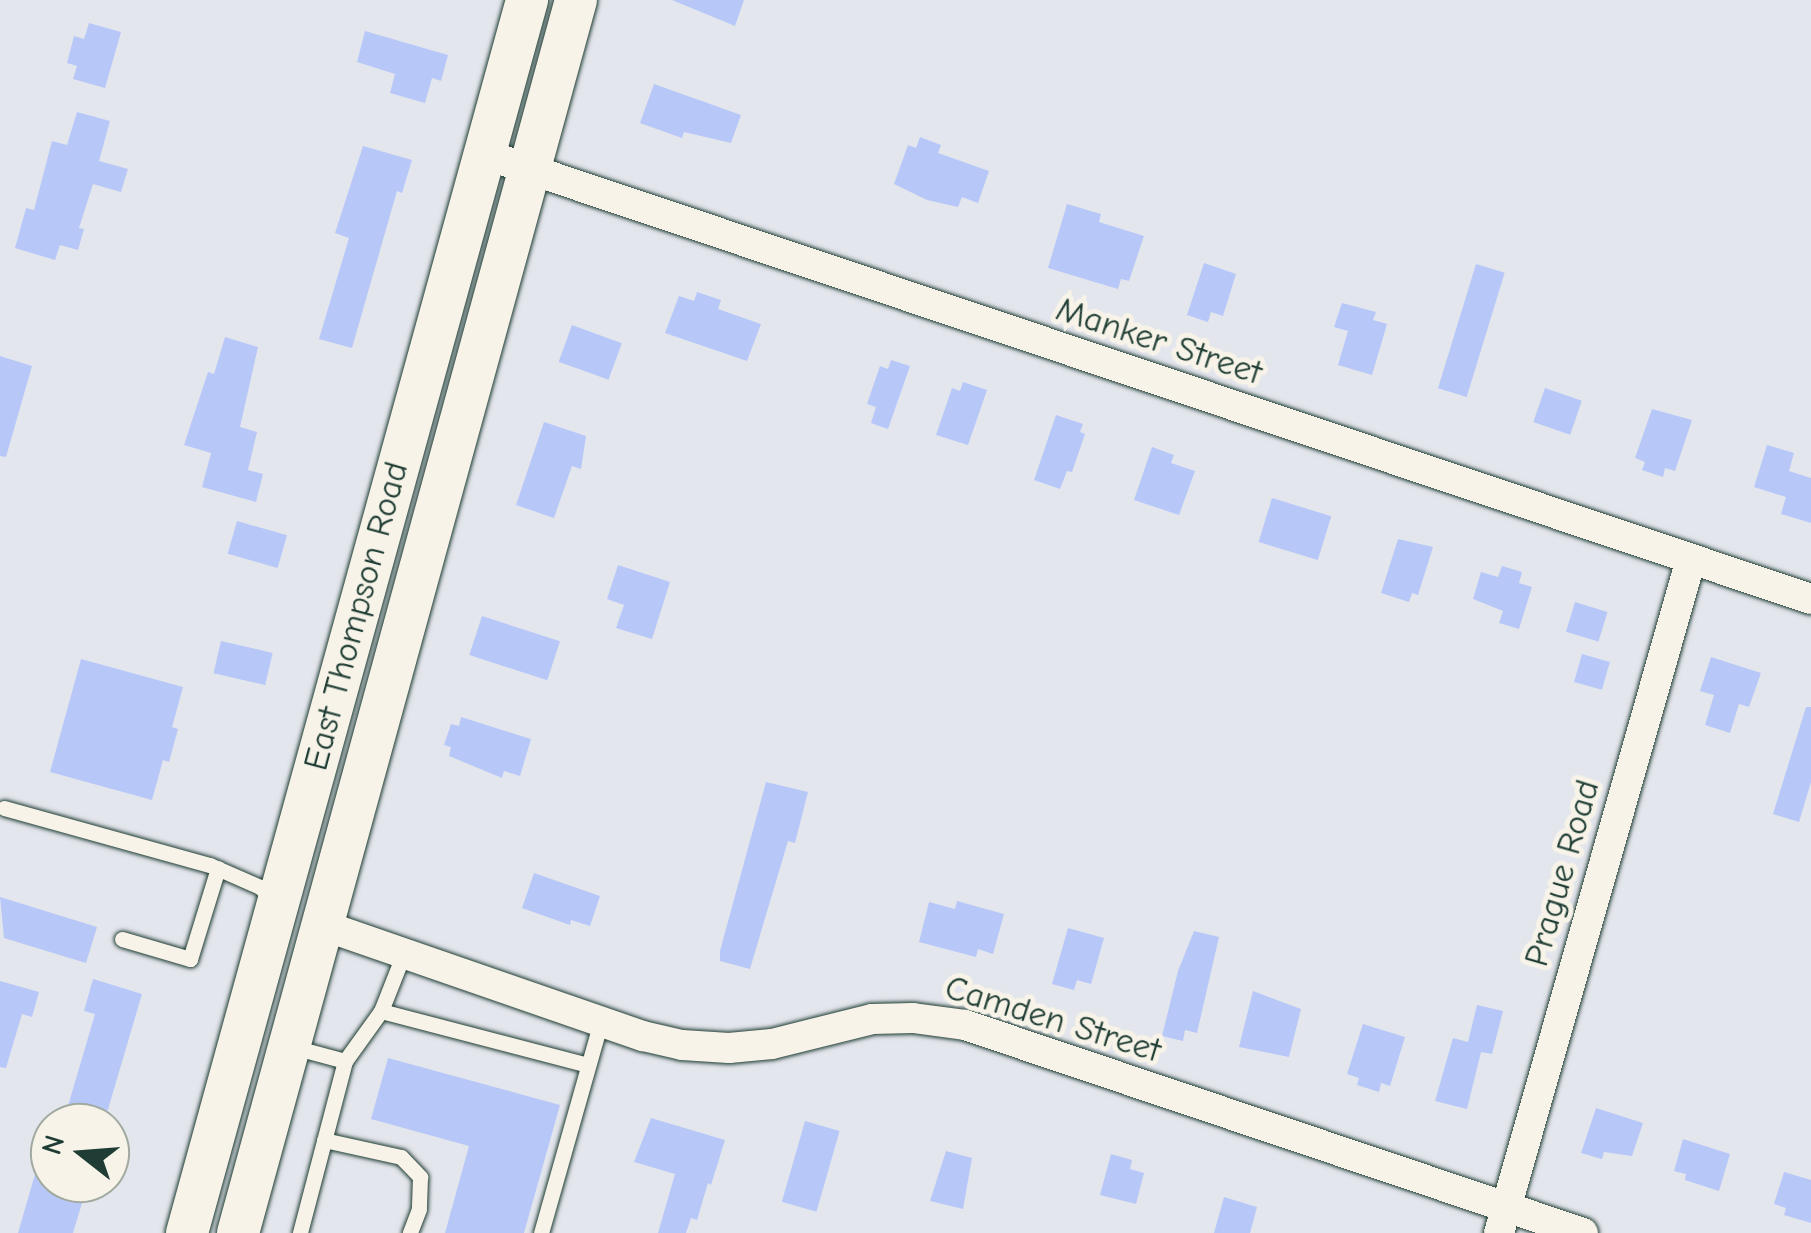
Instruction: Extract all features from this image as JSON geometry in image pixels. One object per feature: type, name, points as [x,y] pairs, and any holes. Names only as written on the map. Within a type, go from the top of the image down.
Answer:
[{"type":"main road","name":"East Thompson Road","points":[[187,1233],[527,0]]},
{"type":"main road","name":"East Thompson Road","points":[[238,1233],[576,0]]},
{"type":"main road","points":[[277,903],[322,925]]},
{"type":"street","name":"Manker Street","points":[[484,154],[1811,599]]},
{"type":"street","name":"Prague Road","points":[[1503,1220],[1690,558]]},
{"type":"street","name":"Camden Street","points":[[322,925],[674,1044],[729,1048],[772,1044],[872,1019],[912,1018],[965,1025],[1503,1220],[1583,1233]]},
{"type":"lane","points":[[4,808],[218,868],[260,888],[277,903]]},
{"type":"lane","points":[[122,939],[190,959],[218,868]]},
{"type":"lane","points":[[300,1233],[344,1061],[382,1011],[404,953]]},
{"type":"lane","points":[[382,1011],[588,1065]]},
{"type":"lane","points":[[542,1233],[600,1021]]},
{"type":"lane","points":[[289,1046],[344,1061]]},
{"type":"lane","points":[[324,1140],[401,1157],[420,1177],[420,1209],[410,1233]]},
{"type":"building","points":[[672,0],[744,0],[735,26]]},
{"type":"building","points":[[89,23],[121,32],[105,88],[73,79],[77,66],[67,63],[74,36],[84,39]]},
{"type":"building","points":[[365,31],[448,55],[441,81],[432,78],[425,103],[390,93],[395,74],[357,62]]},
{"type":"building","points":[[654,84],[741,115],[731,143],[684,132],[682,138],[640,123]]},
{"type":"building","points":[[77,112],[110,121],[99,161],[128,169],[121,192],[93,184],[79,228],[84,229],[78,250],[60,245],[55,260],[15,248],[26,208],[34,210],[52,141],[67,145]]},
{"type":"building","points":[[920,137],[941,145],[938,153],[989,171],[978,203],[962,197],[958,207],[927,200],[894,184],[908,145],[916,148]]},
{"type":"building","points":[[363,146],[412,160],[402,193],[397,191],[352,348],[319,339],[349,238],[335,233]]},
{"type":"building","points":[[1067,204],[1101,214],[1099,222],[1144,236],[1129,281],[1121,279],[1118,289],[1048,268]]},
{"type":"building","points":[[1204,263],[1236,274],[1223,316],[1211,312],[1208,322],[1187,315]]},
{"type":"building","points":[[1476,264],[1505,273],[1467,397],[1438,388]]},
{"type":"building","points":[[697,292],[721,300],[718,309],[761,324],[747,361],[665,333],[679,296],[694,301]]},
{"type":"building","points":[[1342,303],[1376,312],[1373,320],[1387,324],[1372,375],[1338,365],[1348,331],[1334,327]]},
{"type":"building","points":[[572,325],[622,343],[608,380],[559,362]]},
{"type":"building","points":[[225,337],[258,347],[240,427],[257,432],[248,470],[263,474],[256,502],[202,487],[211,453],[184,445],[208,372],[214,374]]},
{"type":"building","points":[[0,356],[32,366],[6,457],[0,456]]},
{"type":"building","points":[[891,360],[910,366],[888,429],[871,423],[876,407],[867,404],[880,366],[888,369]]},
{"type":"building","points":[[963,382],[987,390],[968,445],[936,435],[952,388],[960,391]]},
{"type":"building","points":[[1545,388],[1582,401],[1570,435],[1533,422]]},
{"type":"building","points":[[1652,409],[1692,420],[1675,471],[1665,468],[1663,477],[1642,470],[1645,462],[1635,458]]},
{"type":"building","points":[[1056,415],[1083,424],[1080,432],[1085,434],[1072,472],[1067,471],[1060,489],[1034,480]]},
{"type":"building","points":[[544,422],[586,436],[581,469],[572,466],[554,518],[516,505]]},
{"type":"building","points":[[1767,445],[1794,453],[1789,471],[1811,478],[1811,523],[1781,514],[1786,497],[1754,487]]},
{"type":"building","points":[[1152,447],[1174,455],[1171,463],[1195,471],[1179,515],[1134,500]]},
{"type":"building","points":[[1272,498],[1331,516],[1318,560],[1259,542]]},
{"type":"building","points":[[237,521],[287,535],[278,568],[228,554]]},
{"type":"building","points":[[1398,539],[1433,547],[1418,595],[1412,593],[1409,602],[1381,593]]},
{"type":"building","points":[[618,565],[670,582],[652,639],[616,628],[624,605],[607,599]]},
{"type":"building","points":[[1502,566],[1522,572],[1519,583],[1532,587],[1519,629],[1499,623],[1503,611],[1473,599],[1481,572],[1498,577]]},
{"type":"building","points":[[1575,602],[1608,612],[1598,642],[1566,632]]},
{"type":"building","points":[[482,616],[560,641],[547,680],[469,655]]},
{"type":"building","points":[[221,641],[273,653],[265,685],[214,673]]},
{"type":"building","points":[[1582,654],[1610,662],[1602,690],[1574,682]]},
{"type":"building","points":[[1711,657],[1761,673],[1749,707],[1739,704],[1730,733],[1705,725],[1714,695],[1700,691]]},
{"type":"building","points":[[81,659],[183,687],[172,727],[178,729],[169,762],[163,760],[152,800],[50,772]]},
{"type":"building","points":[[1806,707],[1811,707],[1811,782],[1799,822],[1773,814]]},
{"type":"building","points":[[461,717],[531,739],[520,776],[504,771],[502,778],[449,756],[451,747],[444,745],[451,724],[459,726]]},
{"type":"building","points":[[766,782],[808,792],[795,843],[788,841],[750,969],[720,961],[720,951]]},
{"type":"building","points":[[534,873],[600,896],[590,926],[571,920],[570,925],[522,908]]},
{"type":"building","points":[[0,897],[97,927],[86,963],[4,938]]},
{"type":"building","points":[[957,901],[1004,914],[993,954],[978,949],[976,957],[919,942],[929,902],[955,909]]},
{"type":"building","points":[[1068,928],[1104,938],[1091,984],[1077,980],[1074,990],[1052,984]]},
{"type":"building","points":[[1194,931],[1219,937],[1197,1033],[1185,1030],[1183,1041],[1162,1036],[1178,971]]},
{"type":"building","points":[[93,979],[142,994],[110,1103],[69,1103],[95,1014],[84,1011]]},
{"type":"building","points":[[0,981],[39,992],[32,1017],[22,1014],[6,1068],[0,1067]]},
{"type":"building","points":[[1253,991],[1301,1009],[1289,1057],[1239,1047]]},
{"type":"building","points":[[1477,1005],[1503,1011],[1492,1054],[1481,1052],[1467,1109],[1435,1101],[1453,1038],[1468,1042]]},
{"type":"building","points":[[1363,1024],[1405,1037],[1390,1086],[1381,1083],[1379,1092],[1357,1085],[1359,1078],[1347,1074]]},
{"type":"building","points":[[388,1058],[560,1105],[524,1233],[445,1233],[469,1146],[371,1119]]},
{"type":"building","points":[[1596,1108],[1643,1123],[1632,1156],[1604,1152],[1602,1159],[1581,1153]]},
{"type":"building","points":[[651,1118],[725,1140],[697,1220],[691,1218],[686,1233],[658,1233],[675,1174],[634,1162]]},
{"type":"building","points":[[805,1121],[840,1131],[816,1212],[782,1202]]},
{"type":"building","points":[[1683,1139],[1730,1154],[1719,1191],[1685,1180],[1686,1174],[1674,1171]]},
{"type":"building","points":[[946,1151],[972,1158],[963,1209],[930,1201]]},
{"type":"building","points":[[1111,1154],[1132,1160],[1130,1169],[1144,1173],[1136,1204],[1100,1195]]},
{"type":"building","points":[[1784,1172],[1811,1180],[1811,1223],[1784,1215],[1786,1208],[1774,1204]]},
{"type":"building","points":[[30,1191],[30,1203],[82,1203],[73,1233],[18,1233]]},
{"type":"building","points":[[1224,1197],[1257,1207],[1250,1233],[1214,1233]]}]
